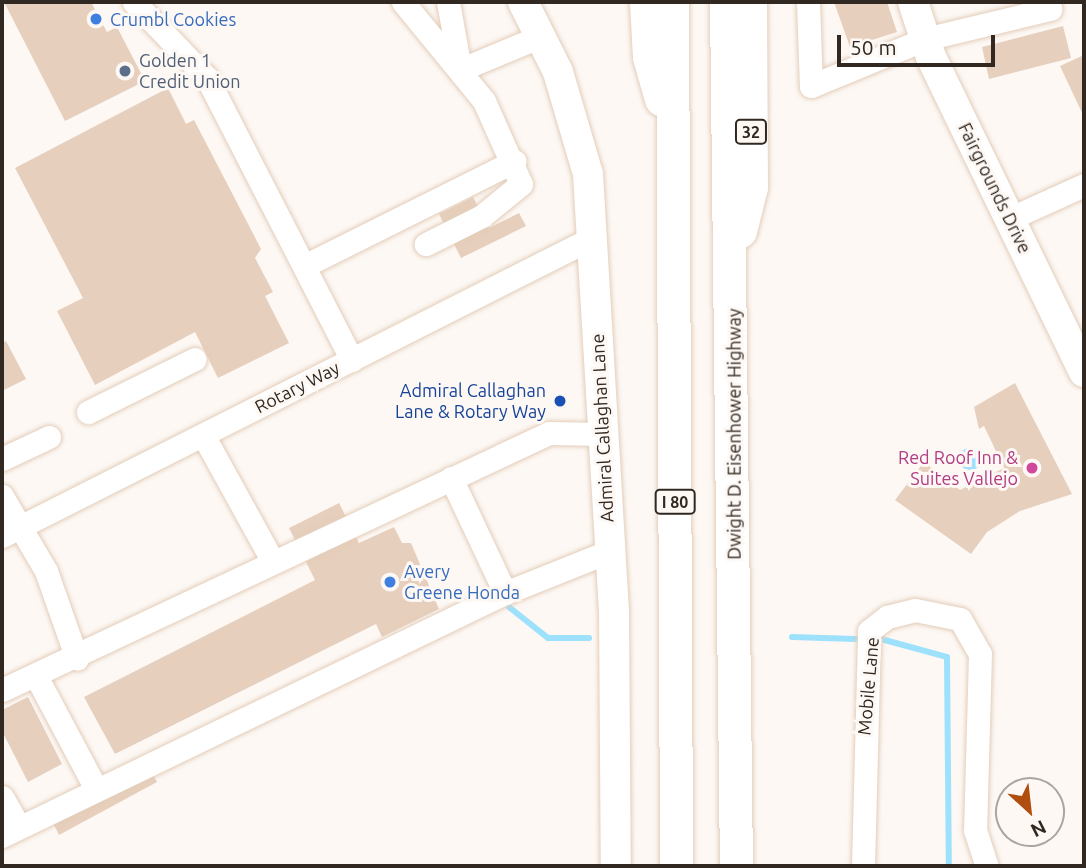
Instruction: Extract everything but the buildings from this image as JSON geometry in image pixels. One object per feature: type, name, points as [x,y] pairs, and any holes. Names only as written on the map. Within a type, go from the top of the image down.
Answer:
[{"type":"highway","points":[[646,2],[649,57],[673,138]]},
{"type":"highway","name":"I 80","points":[[672,2],[676,866]]},
{"type":"highway","name":"Dwight D. Eisenhower Highway","points":[[726,2],[733,261],[736,866]]},
{"type":"highway","name":"32","points":[[733,261],[751,187],[750,2]]},
{"type":"main road","name":"Admiral Callaghan Lane","points":[[523,2],[541,36],[579,135],[592,238],[601,434],[610,551],[616,866]]},
{"type":"main road","name":"Fairgrounds Drive","points":[[913,2],[925,39],[1084,372]]},
{"type":"street","points":[[134,2],[207,78],[306,265],[352,360]]},
{"type":"street","points":[[403,2],[461,69],[515,161],[521,184],[512,197],[426,244]]},
{"type":"street","points":[[448,2],[461,69]]},
{"type":"street","points":[[808,2],[811,86],[925,39],[1050,9]]},
{"type":"street","points":[[461,69],[541,36]]},
{"type":"street","points":[[306,265],[515,161]]},
{"type":"street","points":[[1011,218],[1084,185]]},
{"type":"street","name":"Rotary Way","points":[[11,531],[592,238]]},
{"type":"street","points":[[88,412],[195,359]]},
{"type":"street","points":[[2,690],[77,659],[273,562],[549,433],[601,434]]},
{"type":"street","points":[[203,435],[273,562]]},
{"type":"street","points":[[2,459],[49,437]]},
{"type":"street","points":[[451,478],[505,593]]},
{"type":"street","points":[[2,496],[11,531],[46,571],[77,659]]},
{"type":"street","points":[[2,797],[10,832],[505,593],[610,551]]},
{"type":"street","name":"Mobile Lane","points":[[863,866],[869,631],[887,617],[915,610],[960,619],[980,654],[975,830],[987,866]]},
{"type":"street","points":[[36,676],[96,789]]},
{"type":"water","points":[[966,448],[974,448],[981,455],[981,463],[974,470],[966,470],[959,463],[959,455]]},
{"type":"waterway","points":[[509,607],[548,638],[589,638]]},
{"type":"waterway","points":[[792,637],[855,639]]},
{"type":"waterway","points":[[881,639],[947,657],[949,866]]},
{"type":"place","name":"Crumbl Cookies","points":[[96,19]]},
{"type":"place","name":"Golden 1 Credit Union","points":[[125,71]]},
{"type":"place","name":"Admiral Callaghan Lane & Rotary Way","points":[[560,401]]},
{"type":"place","name":"Red Roof Inn & Suites Vallejo","points":[[1032,468]]},
{"type":"place","name":"Avery Greene Honda","points":[[390,582]]}]
